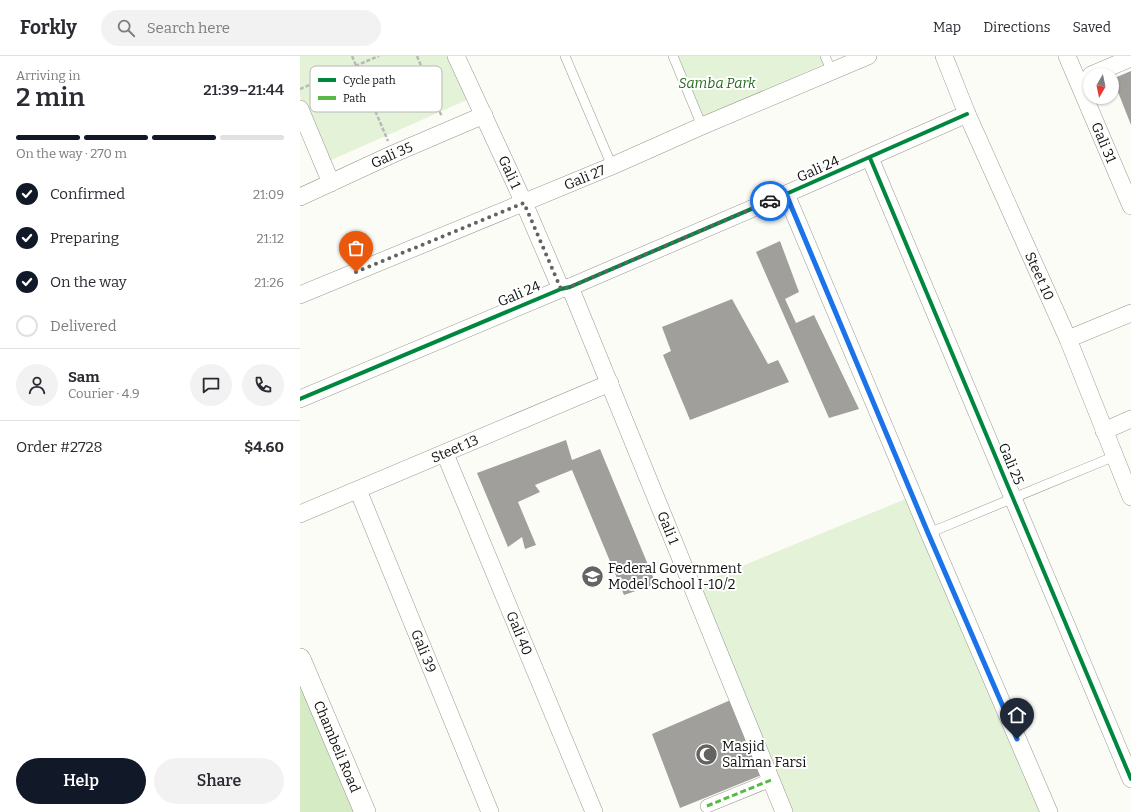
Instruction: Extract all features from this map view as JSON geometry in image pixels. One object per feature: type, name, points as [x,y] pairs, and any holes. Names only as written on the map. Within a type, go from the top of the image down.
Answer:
[{"type":"street","name":"Gali 1","points":[[456,56],[610,383],[784,812]]},
{"type":"street","name":"Gali 27","points":[[300,294],[524,203],[868,56]]},
{"type":"street","name":"Steet 10","points":[[944,56],[967,114],[1068,339],[1131,497]]},
{"type":"street","name":"Gali 31","points":[[1067,56],[1083,74]]},
{"type":"street","points":[[1107,68],[1131,58]]},
{"type":"street","name":"Gali 31","points":[[1095,104],[1131,206]]},
{"type":"street","points":[[300,109],[331,183]]},
{"type":"street","name":"Gali 24","points":[[300,399],[786,194],[967,114]]},
{"type":"street","name":"Gali 35","points":[[300,197],[393,154],[484,115]]},
{"type":"street","name":"Gali 25","points":[[870,158],[1131,779]]},
{"type":"street","points":[[786,194],[928,533],[1049,812]]},
{"type":"street","points":[[1068,339],[1131,313]]},
{"type":"street","name":"Steet 13","points":[[300,514],[610,383]]},
{"type":"street","points":[[1104,431],[1131,419]]},
{"type":"street","name":"Gali 40","points":[[445,454],[594,812]]},
{"type":"street","name":"Gali 39","points":[[358,490],[490,812]]},
{"type":"street","name":"Chambeli Road","points":[[300,659],[365,812]]},
{"type":"street","points":[[707,806],[771,780]]},
{"type":"lane","points":[[565,56],[612,166]]},
{"type":"lane","points":[[673,56],[702,126]]},
{"type":"lane","points":[[825,56],[832,72]]},
{"type":"lane","points":[[928,533],[1114,456]]},
{"type":"path","points":[[352,56],[356,66],[379,56]]},
{"type":"path","points":[[417,56],[421,66]]},
{"type":"path","points":[[300,89],[310,85]]},
{"type":"path","points":[[375,112],[393,154]]},
{"type":"path","points":[[440,112],[447,130]]},
{"type":"green space","points":[[300,56],[459,56],[476,96],[442,111],[442,66],[310,66],[310,112],[440,112],[329,161],[300,97]]},
{"type":"green space","name":"Samba Park","points":[[677,56],[826,56],[829,62],[702,118]]},
{"type":"green space","points":[[908,498],[1044,812],[792,812],[698,584]]},
{"type":"green space","points":[[300,675],[357,812],[300,812]]},
{"type":"building","points":[[1131,71],[1131,125],[1119,95],[1119,76]]},
{"type":"building","points":[[780,241],[799,292],[785,299],[796,323],[814,315],[859,409],[829,418],[756,252]]},
{"type":"building","points":[[732,299],[768,364],[778,360],[789,382],[690,420],[663,355],[671,351],[662,327]]},
{"type":"building","points":[[566,440],[572,460],[600,449],[656,584],[624,595],[572,470],[535,485],[540,492],[518,502],[536,545],[525,549],[522,537],[508,547],[477,473]]},
{"type":"building","name":"Masjid Salman Farsi","points":[[733,699],[764,774],[680,808],[652,734]]},
{"type":"marked path","points":[[707,806],[771,780]]},
{"type":"cycle path","points":[[300,399],[561,289],[570,287],[967,114]]},
{"type":"cycle path","points":[[870,158],[1131,779]]},
{"type":"way so far","points":[[356,272],[524,203],[561,289],[570,287],[770,201]]},
{"type":"place","name":"Federal Government Model School I-10/2","points":[[592,576]]},
{"type":"place","name":"Masjid Salman Farsi","points":[[707,754]]},
{"type":"route","points":[[770,201],[786,194],[928,533],[1017,739]]}]
